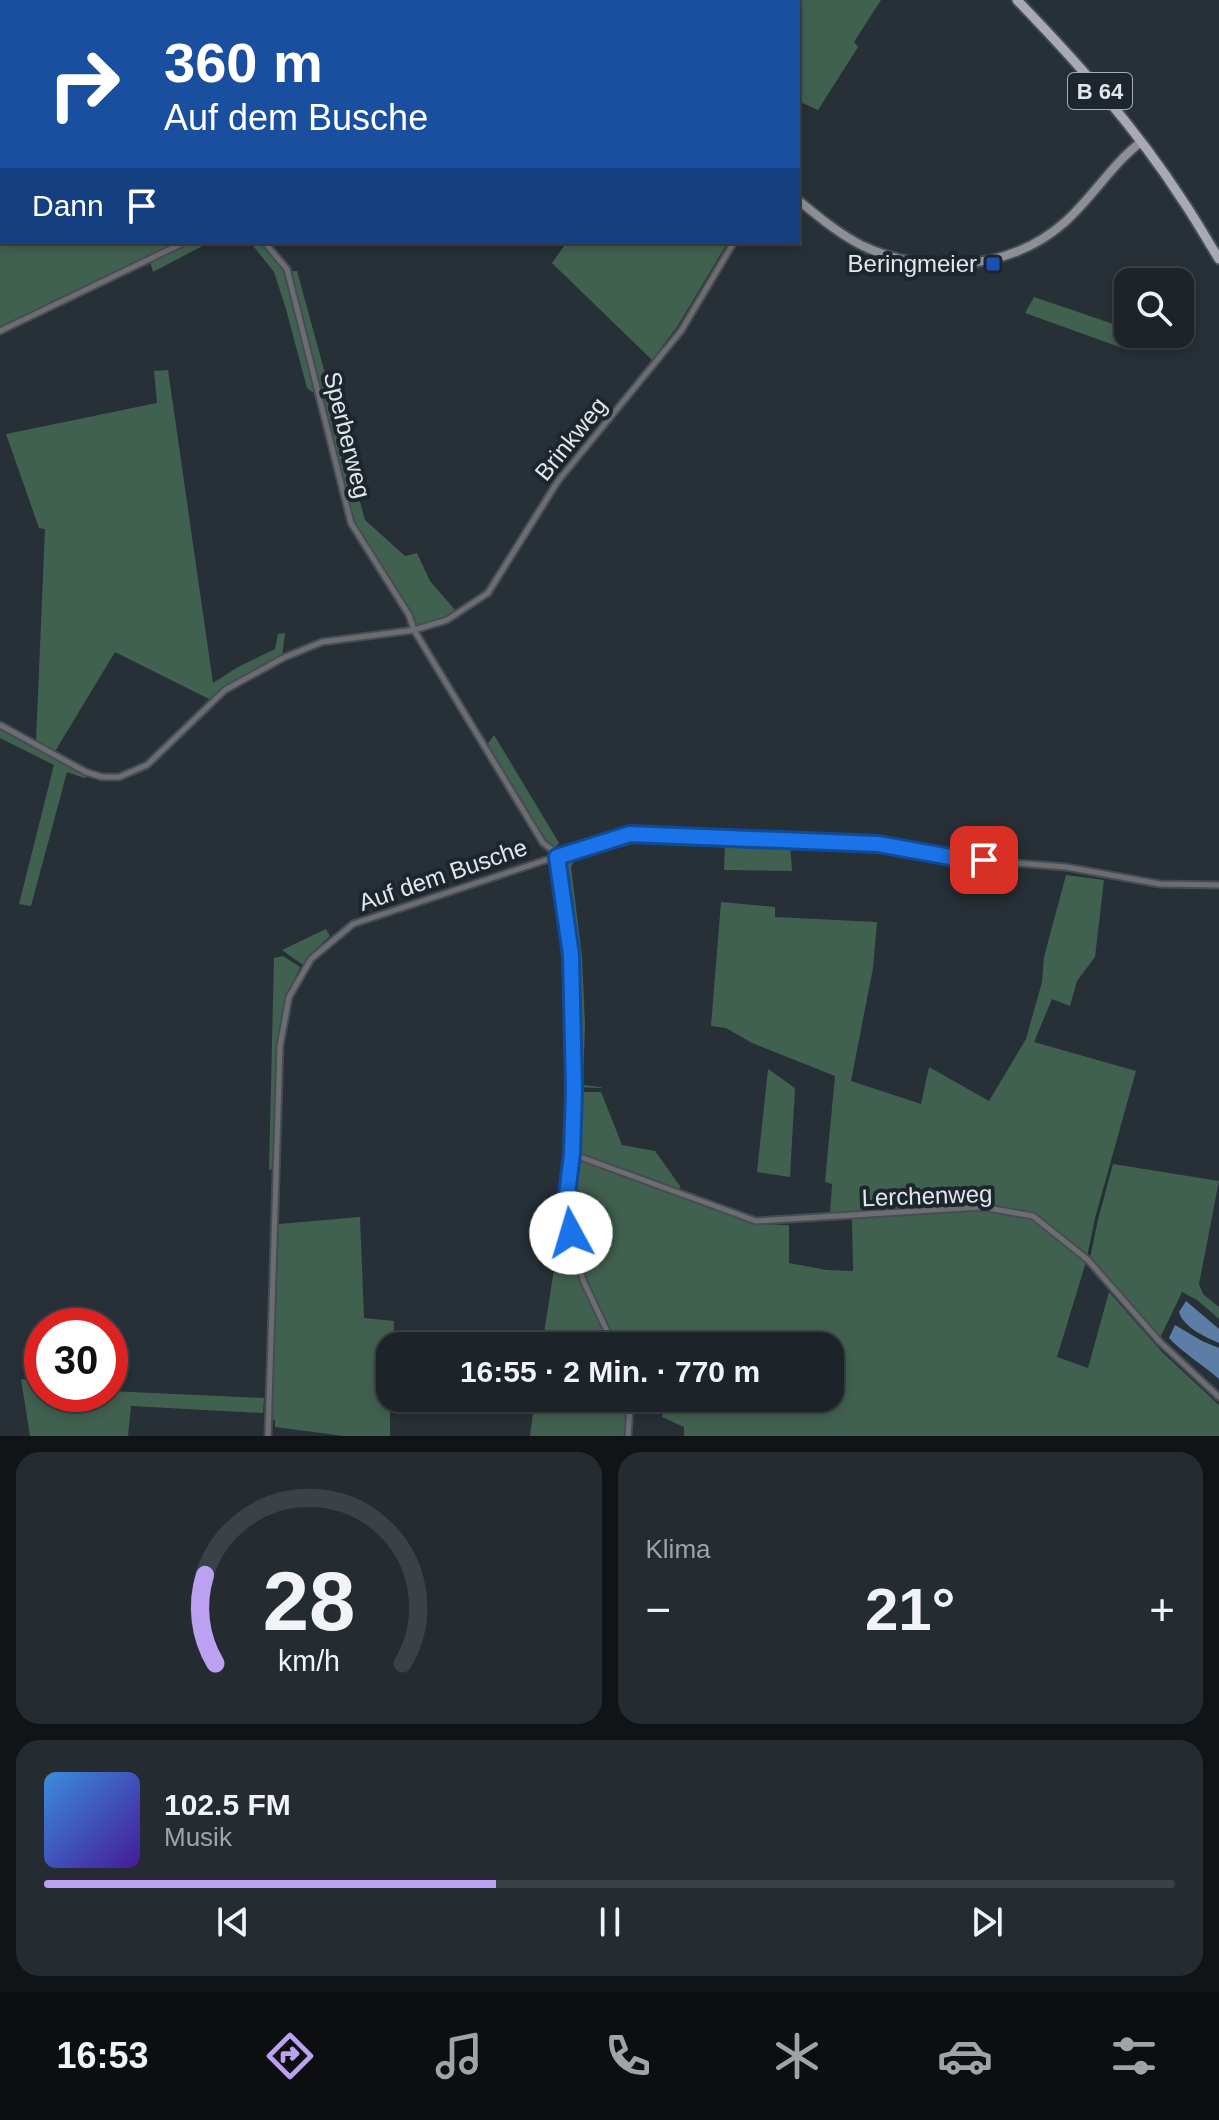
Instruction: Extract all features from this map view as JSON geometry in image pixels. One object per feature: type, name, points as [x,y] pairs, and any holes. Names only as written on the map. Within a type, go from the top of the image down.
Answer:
[{"type":"main road","name":"B 64","points":[[1017,0],[1067,52],[1141,142],[1219,259]]},
{"type":"street","points":[[800,202],[841,233],[882,254],[932,264],[975,263],[1005,256],[1040,240],[1063,224],[1141,142]]},
{"type":"street","points":[[0,331],[181,244]]},
{"type":"street","name":"Sperberweg","points":[[266,244],[287,269],[351,523],[409,615],[414,630]]},
{"type":"street","name":"Brinkweg","points":[[0,725],[86,772],[102,777],[119,777],[147,765],[225,690],[283,658],[322,642],[414,630],[447,620],[488,593],[558,481],[681,331],[733,244]]},
{"type":"street","points":[[414,630],[543,843],[557,857],[571,955],[574,1090],[572,1154],[565,1210],[583,1280],[607,1332]]},
{"type":"street","name":"Auf dem Busche","points":[[268,1436],[280,1046],[289,997],[311,959],[353,924],[630,834],[878,844],[956,858],[1066,867],[1160,884],[1219,885]]},
{"type":"street","points":[[543,843],[543,861]]},
{"type":"street","name":"Lerchenweg","points":[[572,1154],[756,1221],[982,1207],[1033,1216],[1088,1260],[1160,1342],[1219,1397]]},
{"type":"street","points":[[628,1436],[630,1412]]},
{"type":"green space","points":[[800,0],[881,0],[854,42],[858,47],[818,110],[800,102]]},
{"type":"green space","points":[[0,244],[176,244],[0,328]]},
{"type":"green space","points":[[186,244],[206,244],[153,272],[150,261]]},
{"type":"green space","points":[[252,244],[264,244],[285,269],[316,392],[307,388],[274,272]]},
{"type":"green space","points":[[566,244],[727,244],[677,327],[652,360],[552,263]]},
{"type":"green space","points":[[290,271],[297,271],[365,520],[405,556],[417,553],[430,581],[456,611],[446,618],[417,626],[353,522]]},
{"type":"green space","points":[[1034,297],[1114,324],[1114,345],[1025,313]]},
{"type":"green space","points":[[168,370],[213,683],[275,649],[278,634],[285,633],[282,657],[234,681],[211,700],[115,652],[54,753],[36,742],[45,529],[39,528],[6,434],[157,403],[154,371]]},
{"type":"green space","points":[[0,729],[89,776],[84,778],[67,772],[31,906],[19,904],[54,765],[0,738]]},
{"type":"green space","points":[[494,735],[559,843],[555,848],[546,841],[487,745]]},
{"type":"green space","points":[[632,837],[790,842],[792,871],[724,870],[725,845],[636,843],[575,860],[571,867],[582,957],[585,1024],[583,1085],[601,1088],[576,1087],[574,955],[560,860]]},
{"type":"green space","points":[[1066,875],[1104,880],[1095,957],[1077,981],[1070,1006],[1052,999],[1034,1042],[1136,1071],[1095,1218],[1086,1262],[1057,1357],[1088,1368],[1109,1292],[1162,1352],[1219,1405],[1219,1436],[684,1436],[684,1427],[662,1417],[663,1412],[844,1412],[844,1332],[544,1332],[563,1212],[566,1211],[575,1163],[580,1160],[754,1224],[789,1225],[789,1263],[827,1270],[853,1271],[852,1219],[907,1214],[904,1209],[830,1215],[832,1184],[825,1182],[835,1076],[752,1043],[726,1028],[711,1026],[721,902],[775,907],[775,917],[877,922],[873,968],[851,1081],[921,1104],[929,1067],[989,1101],[1026,1039],[1042,982],[1044,957]]},
{"type":"green space","points":[[326,929],[330,936],[308,956],[303,965],[282,950]]},
{"type":"green space","points":[[283,956],[300,967],[286,997],[277,1045],[273,1169],[269,1170],[274,958]]},
{"type":"green space","points":[[768,1069],[795,1088],[790,1177],[757,1172]]},
{"type":"green space","points":[[575,1092],[601,1092],[622,1145],[655,1151],[680,1189],[575,1151]]},
{"type":"green space","points":[[1113,1164],[1219,1181],[1199,1284],[1203,1294],[1219,1307],[1219,1319],[1182,1292],[1160,1338],[1090,1258]]},
{"type":"green space","points":[[360,1217],[364,1318],[394,1321],[394,1332],[376,1332],[376,1412],[390,1412],[390,1436],[344,1436],[275,1427],[275,1420],[272,1419],[279,1224]]},
{"type":"green space","points":[[128,1392],[264,1398],[263,1413],[131,1406],[128,1436],[30,1436],[26,1412],[128,1412]]},
{"type":"green space","points":[[533,1412],[628,1412],[627,1436],[530,1436]]},
{"type":"water","points":[[1186,1301],[1219,1329],[1219,1343],[1185,1323],[1179,1312]]},
{"type":"water","points":[[1175,1325],[1219,1348],[1219,1379],[1169,1338]]},
{"type":"place","name":"Beringmeier","points":[[993,264]]},
{"type":"route","points":[[571,1233],[565,1210],[572,1154],[574,1090],[571,955],[557,857],[630,834],[878,844],[984,860]]}]
